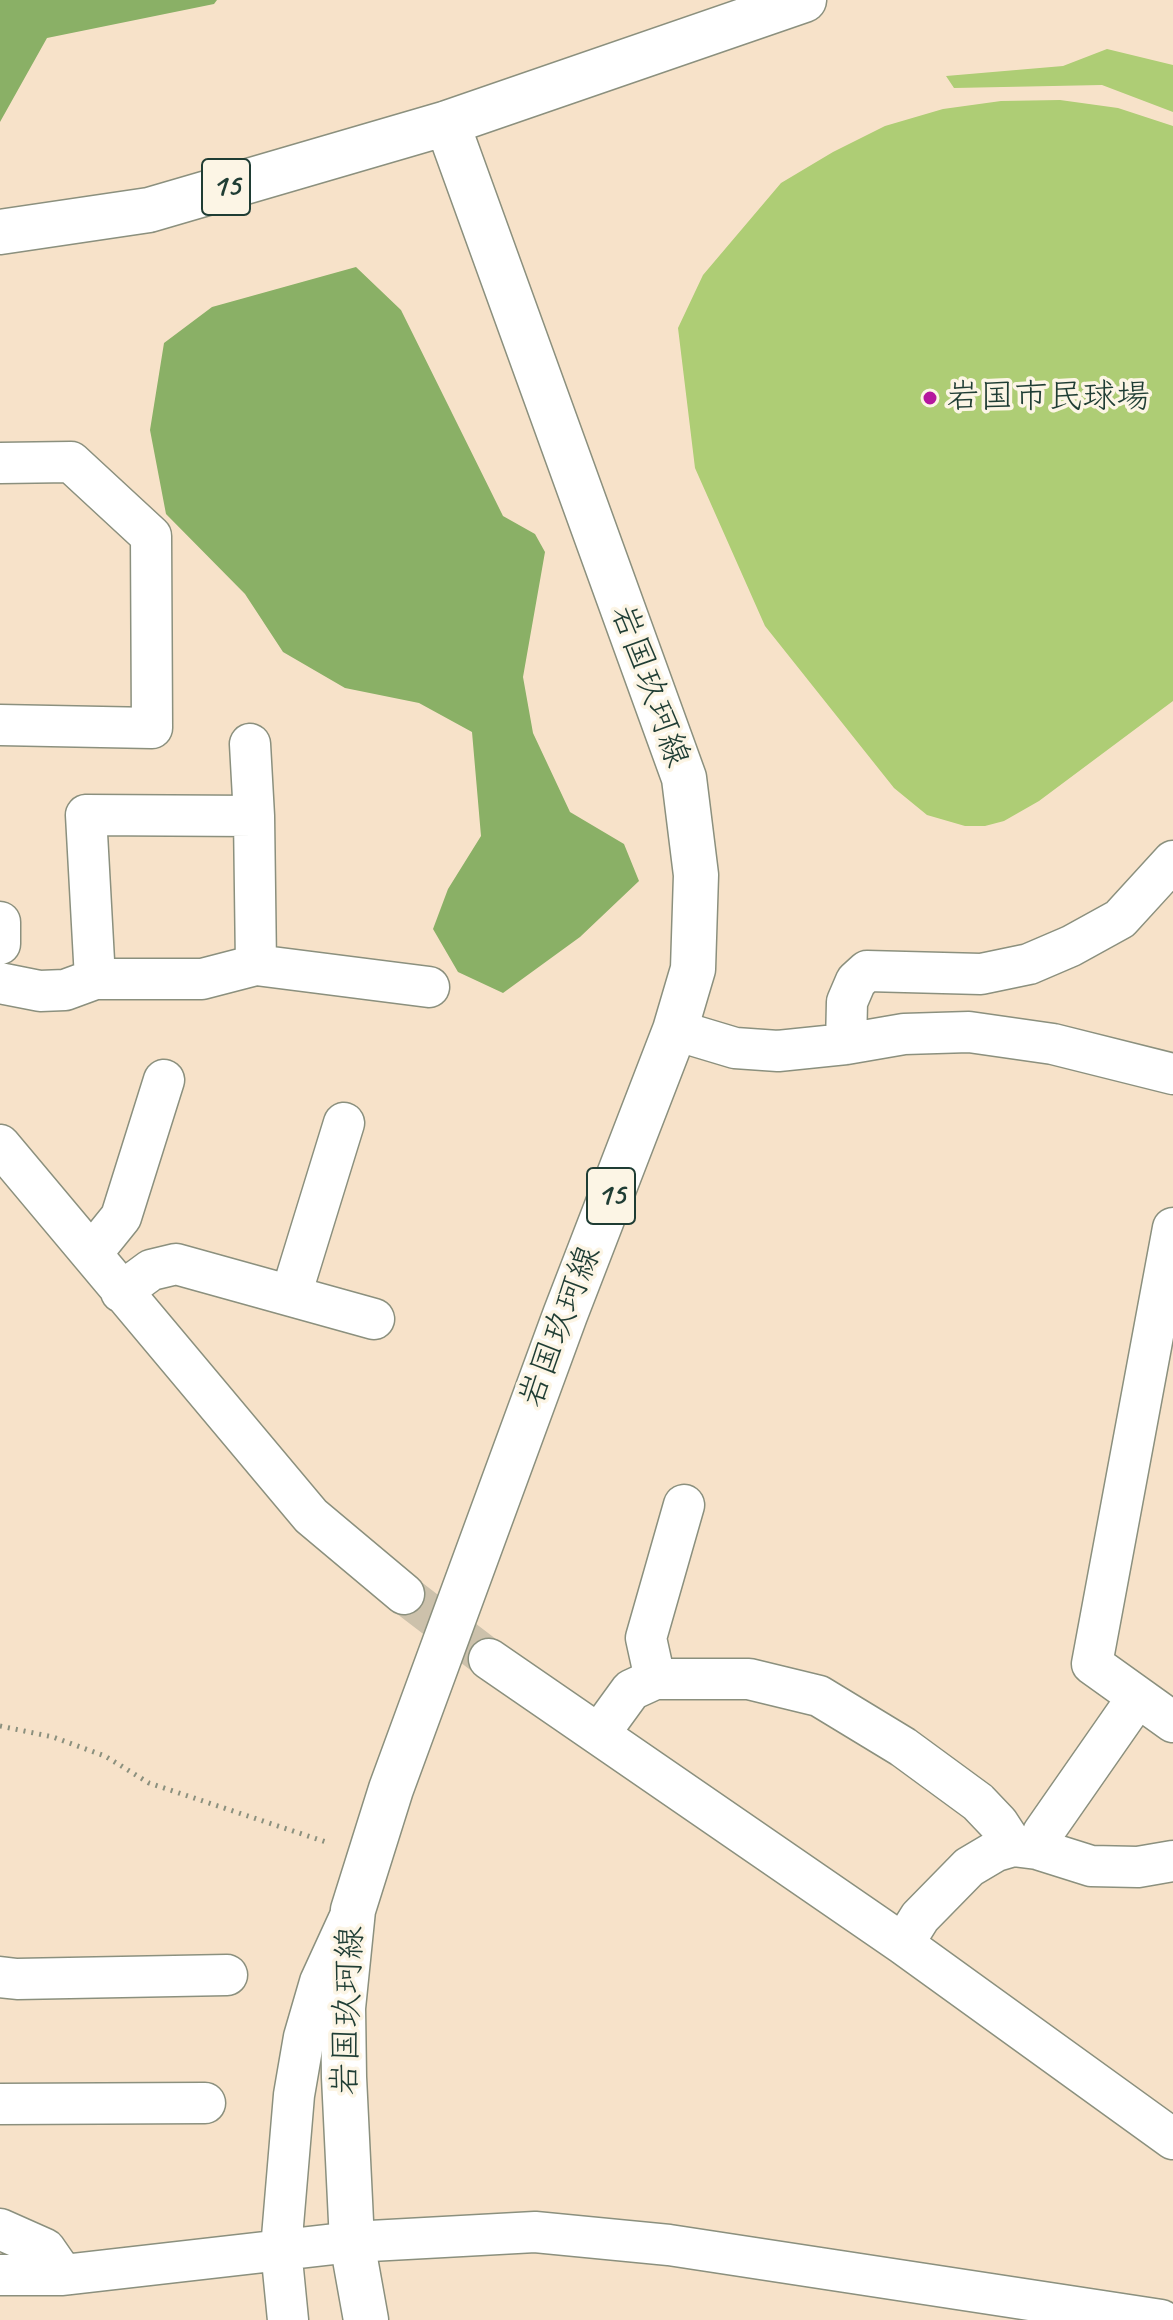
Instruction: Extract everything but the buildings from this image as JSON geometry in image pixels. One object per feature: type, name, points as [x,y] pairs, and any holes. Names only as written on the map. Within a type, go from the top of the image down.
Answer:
[{"type":"main road","name":"15","points":[[0,232],[149,210],[447,123],[804,0]]},
{"type":"main road","name":"岩国玖珂線","points":[[360,2281],[343,2008],[353,1910],[413,1730],[565,1315],[675,1030],[693,969],[696,891],[684,778],[447,123]]},
{"type":"street","points":[[0,463],[71,462],[151,536],[152,728],[0,725]]},
{"type":"street","points":[[250,744],[256,965]]},
{"type":"street","points":[[95,979],[86,815],[254,816]]},
{"type":"street","points":[[846,1044],[847,1002],[856,981],[867,971],[981,974],[1029,964],[1158,902],[1173,861]]},
{"type":"street","points":[[0,922],[0,944]]},
{"type":"street","points":[[0,983],[40,991],[65,990],[95,979],[202,979],[256,965],[429,987]]},
{"type":"street","points":[[675,1030],[735,1048],[778,1051],[904,1034],[969,1032],[1053,1044],[1173,1074]]},
{"type":"street","points":[[92,1253],[121,1217],[164,1080]]},
{"type":"street","points":[[291,1295],[344,1123]]},
{"type":"street","points":[[0,1145],[311,1516],[404,1594]]},
{"type":"street","points":[[1173,1228],[1092,1664],[1173,1722]]},
{"type":"street","points":[[121,1292],[151,1270],[176,1264],[374,1319]]},
{"type":"street","points":[[655,1679],[646,1638],[684,1505]]},
{"type":"street","points":[[489,1659],[903,1944],[1173,2139]]},
{"type":"street","points":[[599,1734],[631,1690],[655,1679],[749,1679],[819,1696],[903,1747],[978,1802],[1025,1848]]},
{"type":"street","points":[[1025,1848],[1043,1833],[1137,1698]]},
{"type":"street","points":[[903,1944],[920,1917],[969,1867],[996,1851],[1025,1848],[1091,1866],[1138,1867],[1173,1861]]},
{"type":"street","points":[[288,2313],[281,2249],[294,2095],[304,2037],[320,1982],[353,1910]]},
{"type":"street","points":[[0,1977],[227,1975]]},
{"type":"street","points":[[0,2104],[205,2103]]},
{"type":"street","points":[[0,2229],[45,2249],[63,2275]]},
{"type":"street","points":[[0,2275],[63,2275],[281,2249],[360,2281],[535,2232],[669,2245],[1161,2320]]},
{"type":"path","points":[[0,1726],[53,1737],[105,1756],[149,1783],[329,1843]]},
{"type":"green space","points":[[0,0],[217,0],[214,4],[47,38],[0,122]]},
{"type":"green space","points":[[1107,49],[1173,65],[1173,112],[1102,85],[954,88],[946,76],[1063,66]]},
{"type":"green space","name":"岩国市民球場","points":[[1060,100],[1118,108],[1173,126],[1173,701],[1039,801],[1004,821],[985,826],[965,826],[927,815],[894,788],[765,626],[695,468],[678,328],[703,275],[781,183],[885,126],[943,109],[1001,101]]},
{"type":"green space","points":[[356,267],[401,310],[503,516],[535,534],[545,552],[523,677],[533,733],[570,812],[624,844],[639,881],[580,937],[503,993],[458,972],[433,929],[448,889],[481,836],[472,732],[419,703],[345,688],[283,652],[245,594],[166,514],[150,430],[164,343],[212,307]]},
{"type":"tunnel","points":[[404,1594],[489,1659]]},
{"type":"place","name":"岩国市民球場","points":[[930,398]]}]
